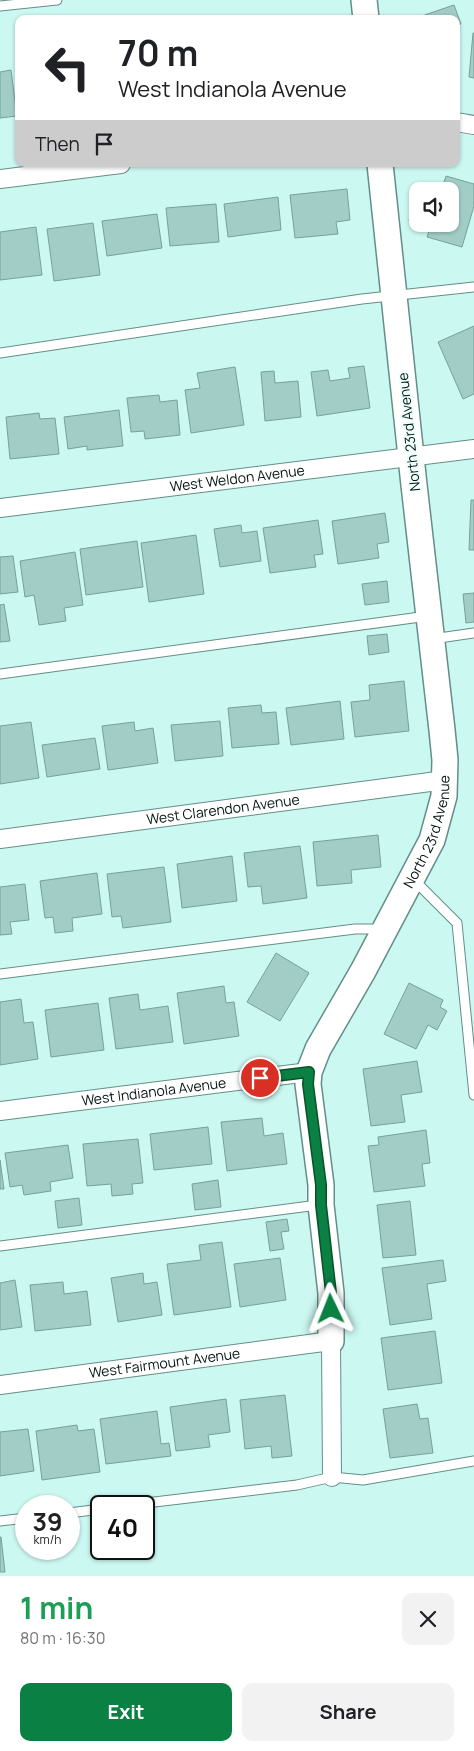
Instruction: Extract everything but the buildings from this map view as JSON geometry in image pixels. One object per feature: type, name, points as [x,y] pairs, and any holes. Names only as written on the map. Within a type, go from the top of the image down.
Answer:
[{"type":"street","points":[[364,0],[366,15]]},
{"type":"street","points":[[460,123],[474,125]]},
{"type":"street","points":[[0,179],[97,167]]},
{"type":"street","name":"North 23rd Avenue","points":[[332,1477],[331,1293],[321,1205],[321,1185],[308,1084],[309,1072],[318,1049],[422,861],[435,832],[444,796],[445,780],[443,737],[380,167]]},
{"type":"street","name":"West Weldon Avenue","points":[[0,508],[474,449]]},
{"type":"street","name":"West Clarendon Avenue","points":[[0,839],[445,780]]},
{"type":"street","name":"West Indianola Avenue","points":[[0,1112],[309,1072]]},
{"type":"street","name":"West Fairmount Avenue","points":[[0,1385],[331,1341]]},
{"type":"lane","points":[[0,6],[57,0]]},
{"type":"lane","points":[[0,353],[395,295],[474,287]]},
{"type":"lane","points":[[0,674],[430,627],[474,633]]},
{"type":"lane","points":[[412,878],[457,923],[474,1095]]},
{"type":"lane","points":[[0,974],[355,929],[386,929]]},
{"type":"lane","points":[[0,1246],[321,1205]]},
{"type":"lane","points":[[155,1502],[297,1485],[332,1477],[364,1480],[474,1460]]},
{"type":"lane","points":[[0,1521],[15,1519]]},
{"type":"route","points":[[260,1078],[309,1072],[308,1084],[321,1185],[321,1205],[331,1293],[331,1309]]}]
